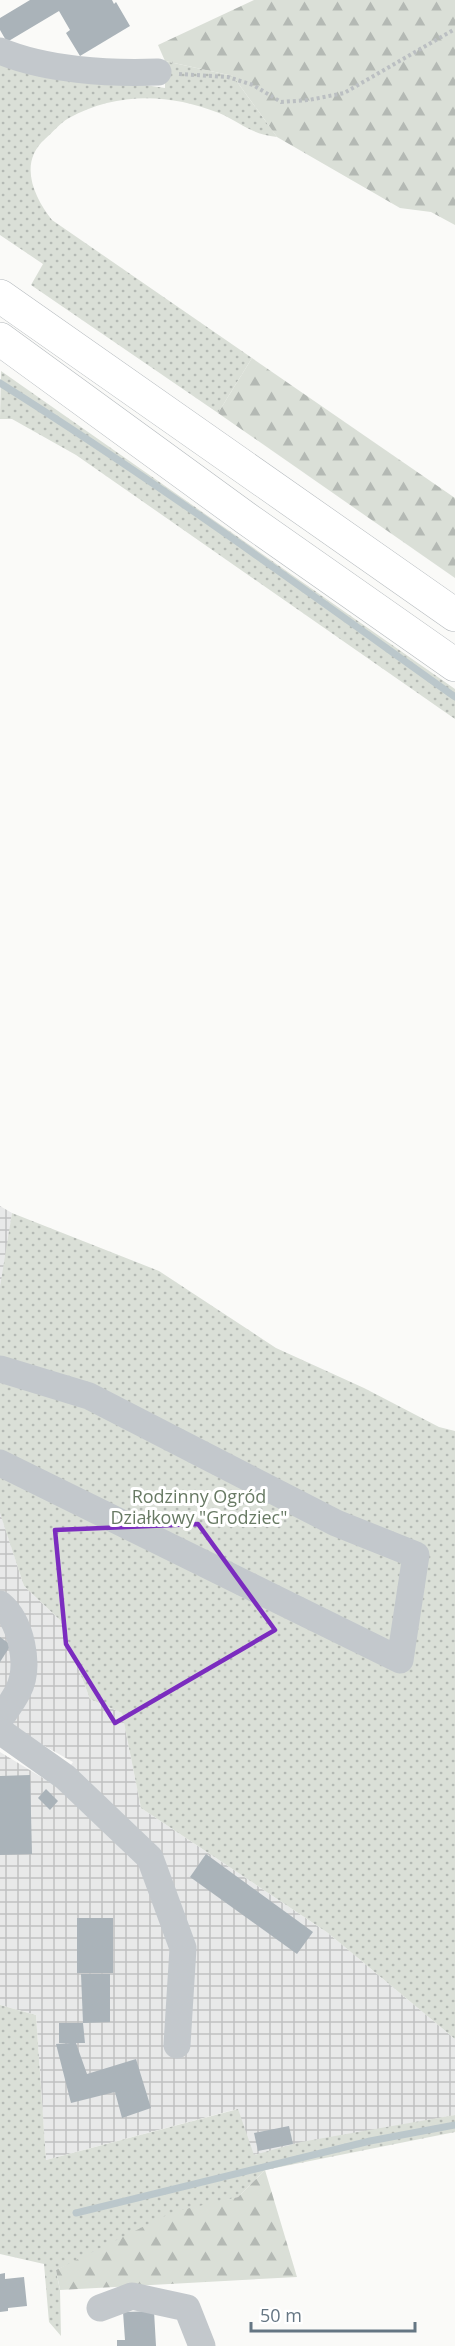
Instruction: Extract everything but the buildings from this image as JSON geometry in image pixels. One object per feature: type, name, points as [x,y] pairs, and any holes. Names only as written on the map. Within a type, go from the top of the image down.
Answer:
[{"type":"main road","points":[[0,296],[455,615]]},
{"type":"main road","points":[[0,339],[247,519],[455,665]]},
{"type":"lane","points":[[0,51],[21,60],[121,74],[158,72]]},
{"type":"lane","points":[[0,1369],[89,1396],[336,1523],[416,1556],[400,1659],[0,1463]]},
{"type":"lane","points":[[0,1604],[10,1612],[24,1654],[20,1690],[0,1719]]},
{"type":"lane","points":[[0,1731],[65,1777],[150,1858],[183,1948],[177,2045]]},
{"type":"lane","points":[[100,2308],[132,2296],[187,2308],[202,2346]]},
{"type":"path","points":[[158,72],[228,77],[253,85],[281,102],[309,100],[344,93],[455,29]]},
{"type":"highlighted area","points":[[198,1524],[275,1630],[115,1723],[66,1644],[55,1530]]},
{"type":"shaded area","points":[[0,1206],[12,1213],[0,1313]]},
{"type":"shaded area","points":[[0,1512],[24,1586],[60,1620],[90,1699],[122,1713],[141,1808],[328,1933],[455,2039],[455,2115],[253,2155],[237,2109],[46,2160],[36,2015],[0,2005],[0,1752],[56,1786],[73,1762],[0,1721]]},
{"type":"green space","points":[[254,0],[455,0],[455,225],[431,212],[400,208],[277,137],[233,76],[165,61],[158,45]]},
{"type":"green space","points":[[0,60],[6,64],[165,88],[165,61],[233,76],[277,137],[246,128],[219,113],[200,106],[143,98],[105,103],[66,120],[37,148],[32,159],[32,180],[35,191],[52,220],[252,358],[218,413],[31,285],[43,264],[0,235]]},
{"type":"green space","points":[[252,358],[455,498],[455,578],[218,413]]},
{"type":"green space","points":[[1,371],[455,689],[455,719],[76,455],[12,419],[0,419]]},
{"type":"green space","name":"Rodzinny Ogród Działkowy \"Grodziec\"","points":[[12,1213],[159,1271],[276,1348],[364,1388],[439,1427],[455,1431],[455,2039],[328,1933],[141,1808],[122,1713],[90,1699],[60,1620],[24,1586],[0,1513],[0,1287]]},
{"type":"green space","points":[[0,2005],[36,2015],[46,2160],[238,2109],[254,2155],[301,2142],[455,2115],[455,2132],[265,2170],[238,2197],[209,2205],[56,2270],[60,2290],[61,2336],[49,2322],[44,2264],[0,2254]]},
{"type":"green space","points":[[265,2170],[297,2277],[60,2290],[56,2270],[173,2212],[238,2197]]},
{"type":"waterway","points":[[0,383],[173,497],[455,697]]},
{"type":"waterway","points":[[76,2213],[370,2141],[455,2125]]}]
